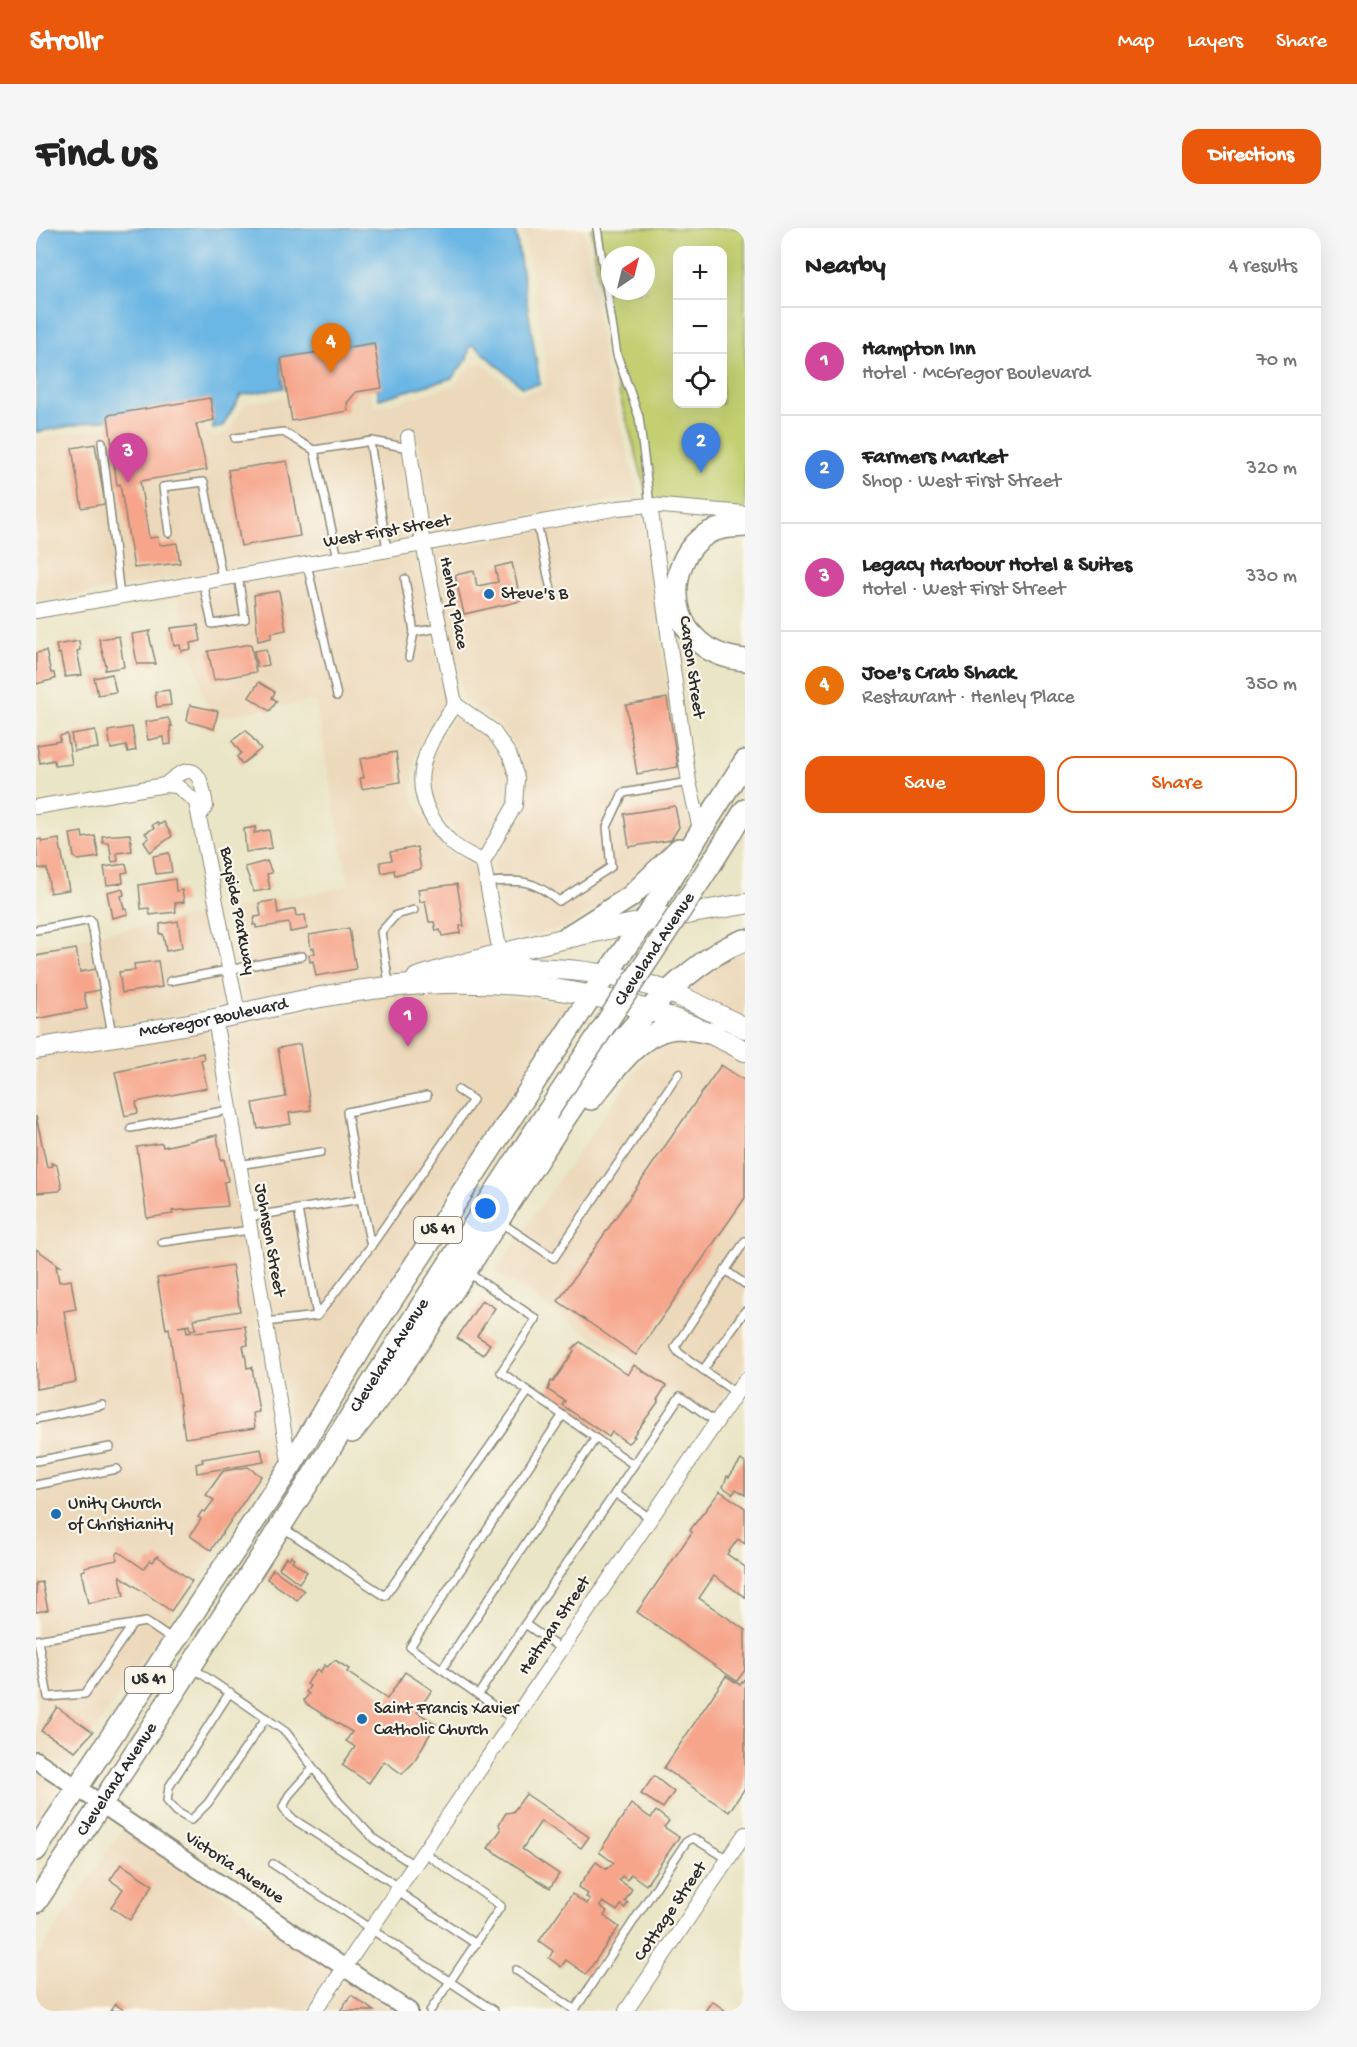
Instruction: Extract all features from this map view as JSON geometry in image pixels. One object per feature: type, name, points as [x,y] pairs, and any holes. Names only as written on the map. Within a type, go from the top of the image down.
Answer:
[{"type":"main road","points":[[745,526],[725,527],[705,535],[692,547],[677,577],[677,596],[684,624],[694,638],[718,654],[745,660]]},
{"type":"main road","name":"Cleveland Avenue","points":[[36,1850],[290,1467],[372,1330],[701,833],[745,760]]},
{"type":"main road","name":"Cleveland Avenue","points":[[36,1902],[191,1667],[370,1382],[745,810]]},
{"type":"main road","points":[[567,937],[630,897],[688,840],[701,833]]},
{"type":"main road","name":"McGregor Boulevard","points":[[36,1049],[215,1019],[389,986],[500,953],[567,937],[745,904]]},
{"type":"main road","points":[[627,944],[648,934],[745,916]]},
{"type":"main road","points":[[591,996],[645,984],[699,965],[745,940]]},
{"type":"main road","points":[[302,1493],[392,1380],[597,1069],[648,1009],[699,965]]},
{"type":"main road","name":"McGregor Boulevard","points":[[449,968],[532,967],[605,975],[668,992],[745,1028]]},
{"type":"main road","name":"McGregor Boulevard","points":[[389,986],[456,983],[506,985],[591,996]]},
{"type":"main road","points":[[591,996],[648,1009],[715,1034],[745,1051]]},
{"type":"main road","points":[[515,1196],[546,1162],[591,1099],[636,1048],[656,1033],[677,1028],[715,1034]]},
{"type":"street","name":"Henley Place","points":[[409,442],[423,544],[455,704]]},
{"type":"street","name":"West First Street","points":[[36,611],[618,508],[650,505],[745,513]]},
{"type":"street","name":"Carson Street","points":[[650,505],[689,782],[701,833]]},
{"type":"street","points":[[483,862],[453,844],[434,818],[420,788],[423,758],[435,732],[455,704],[493,731],[510,756],[517,778],[516,805],[483,862],[500,953]]},
{"type":"street","name":"Bayside Parkway","points":[[165,785],[180,771],[189,770],[197,776],[202,782],[206,806],[200,815]]},
{"type":"street","name":"Bayside Parkway","points":[[36,807],[165,785],[177,786],[196,802],[238,1013]]},
{"type":"street","name":"Johnson Street","points":[[215,1019],[290,1467]]},
{"type":"street","name":"Heitman Street","points":[[315,2011],[745,1380]]},
{"type":"street","name":"Victoria Avenue","points":[[36,1760],[409,2011]]},
{"type":"street","name":"Cottage Street","points":[[626,2011],[745,1834]]},
{"type":"lane","points":[[597,228],[617,356],[639,417],[650,505]]},
{"type":"lane","points":[[235,438],[283,432],[314,450],[370,442],[409,442]]},
{"type":"lane","points":[[102,441],[120,596]]},
{"type":"lane","points":[[370,442],[387,550]]},
{"type":"lane","points":[[314,450],[338,558]]},
{"type":"lane","points":[[169,533],[163,488],[204,482],[222,578]]},
{"type":"lane","points":[[537,523],[551,590]]},
{"type":"lane","points":[[307,564],[336,696]]},
{"type":"lane","points":[[203,582],[212,624],[245,619],[238,576]]},
{"type":"lane","points":[[405,579],[414,632],[409,657]]},
{"type":"lane","points":[[414,632],[440,628]]},
{"type":"lane","points":[[488,882],[521,880],[542,886],[559,901],[611,867],[607,827],[623,793],[689,782]]},
{"type":"lane","points":[[389,986],[381,932],[396,915],[414,910]]},
{"type":"lane","points":[[36,930],[91,920],[112,1035]]},
{"type":"lane","points":[[170,981],[302,956]]},
{"type":"lane","points":[[498,1221],[554,1258],[679,1073]]},
{"type":"lane","points":[[265,1322],[317,1316],[371,1246],[473,1100],[458,1090]]},
{"type":"lane","points":[[371,1246],[347,1112],[427,1096]]},
{"type":"lane","points":[[131,1128],[229,1110]]},
{"type":"lane","points":[[238,1166],[321,1152]]},
{"type":"lane","points":[[162,1242],[249,1224],[298,1209],[361,1198]]},
{"type":"lane","points":[[298,1209],[317,1316]]},
{"type":"lane","points":[[736,1393],[679,1353],[675,1347],[745,1241]]},
{"type":"lane","points":[[725,1270],[745,1284]]},
{"type":"lane","points":[[465,1271],[536,1318],[501,1371],[634,1466]]},
{"type":"lane","points":[[703,1370],[745,1311]]},
{"type":"lane","points":[[280,1525],[385,1596],[528,1392]]},
{"type":"lane","points":[[478,1695],[680,1396],[716,1422]]},
{"type":"lane","points":[[36,1419],[102,1405]]},
{"type":"lane","points":[[514,1720],[410,1647],[562,1416]]},
{"type":"lane","points":[[442,1669],[595,1439]]},
{"type":"lane","points":[[36,1461],[110,1447]]},
{"type":"lane","points":[[36,1485],[117,1469]]},
{"type":"lane","points":[[615,1493],[650,1518]]},
{"type":"lane","points":[[133,1624],[85,1694],[48,1697],[37,1640],[133,1624],[146,1622],[175,1641]]},
{"type":"lane","points":[[525,1624],[561,1649]]},
{"type":"lane","points":[[191,1667],[286,1732],[340,1803],[374,1839],[414,1865]]},
{"type":"lane","points":[[230,1692],[169,1787],[167,1801],[177,1812],[191,1820],[208,1803],[266,1718]]},
{"type":"lane","points":[[312,1768],[289,1795],[283,1807],[290,1818],[476,1944]]},
{"type":"lane","points":[[516,1970],[574,2011],[687,1842],[693,1838],[701,1841],[728,1859]]},
{"type":"lane","points":[[423,1852],[501,1906],[430,2011]]},
{"type":"lane","points":[[273,1864],[494,2011]]},
{"type":"shaded area","points":[[523,228],[583,228],[605,369],[639,497],[616,499],[431,534],[416,426],[398,431],[413,537],[36,602],[36,439],[205,410],[206,432],[214,437],[227,433],[246,403],[369,384],[374,405],[380,407],[453,386],[472,365],[482,363],[518,394],[545,389],[547,384],[544,351]]},
{"type":"shaded area","points":[[642,515],[684,806],[691,828],[625,890],[565,928],[507,942],[493,863],[523,809],[525,774],[517,750],[500,725],[463,698],[434,551],[617,517]]},
{"type":"shaded area","points":[[416,555],[445,703],[428,727],[415,755],[411,793],[426,823],[446,850],[476,869],[490,947],[441,959],[441,961],[389,977],[245,1003],[227,910],[349,886],[315,700],[210,719],[178,598],[36,620]]},
{"type":"shaded area","points":[[456,717],[486,738],[502,761],[508,780],[507,804],[481,850],[459,837],[442,813],[428,786],[432,760],[442,736]]},
{"type":"shaded area","points":[[210,913],[227,1006],[36,1040],[36,946]]},
{"type":"shaded area","points":[[745,949],[745,1018],[688,990],[695,980]]},
{"type":"shaded area","points":[[475,993],[573,1003],[293,1432],[225,1026],[390,995]]},
{"type":"shaded area","points":[[207,1029],[279,1454],[69,1770],[36,1749],[36,1058]]},
{"type":"shaded area","points":[[676,1038],[711,1043],[745,1062],[745,1366],[710,1416],[495,1271],[652,1047],[658,1042]]},
{"type":"shaded area","points":[[36,1771],[59,1786],[36,1821]]},
{"type":"shaded area","points":[[123,1828],[332,1970],[305,2011],[36,2011],[36,1958]]},
{"type":"shaded area","points":[[346,1979],[392,2011],[325,2011]]},
{"type":"green space","points":[[591,228],[745,228],[745,513],[650,505],[612,367],[602,300],[655,300],[655,246],[601,246],[601,294]]},
{"type":"water","points":[[36,228],[515,228],[540,384],[522,387],[474,345],[470,346],[467,359],[452,378],[379,399],[370,342],[280,357],[284,388],[241,395],[222,427],[213,429],[211,401],[36,432]]},
{"type":"building","points":[[374,343],[382,388],[356,392],[347,403],[348,411],[292,421],[281,358]]},
{"type":"building","points":[[210,398],[214,420],[196,424],[207,470],[140,481],[149,538],[158,537],[159,544],[163,545],[177,543],[180,563],[134,568],[120,484],[117,485],[108,415]]},
{"type":"building","points":[[95,444],[105,504],[82,508],[72,448]]},
{"type":"building","points":[[287,461],[300,536],[241,546],[228,470]]},
{"type":"building","name":"Steve's B","points":[[512,563],[521,601],[464,614],[455,575],[474,571],[477,586],[498,582],[495,567]]},
{"type":"building","points":[[279,591],[286,630],[271,633],[271,638],[258,641],[254,595]]},
{"type":"building","points":[[198,625],[201,641],[190,643],[191,649],[181,651],[180,645],[174,646],[171,628]]},
{"type":"building","points":[[151,631],[149,635],[156,664],[137,664],[132,634]]},
{"type":"building","points":[[119,636],[124,667],[105,670],[99,639]]},
{"type":"building","points":[[79,641],[80,650],[77,651],[82,675],[65,677],[56,645]]},
{"type":"building","points":[[251,644],[256,672],[214,680],[208,651]]},
{"type":"building","points":[[266,649],[269,665],[257,667],[254,651]]},
{"type":"building","points":[[46,651],[51,673],[54,673],[55,679],[36,684],[36,653]]},
{"type":"building","points":[[112,674],[116,692],[98,695],[94,678]]},
{"type":"building","points":[[259,682],[275,692],[272,698],[277,701],[270,711],[249,697]]},
{"type":"building","points":[[169,690],[171,705],[157,707],[155,692]]},
{"type":"building","points":[[667,698],[678,767],[637,774],[626,705]]},
{"type":"building","points":[[190,705],[218,711],[214,729],[187,721]]},
{"type":"building","points":[[168,718],[172,726],[170,726],[171,744],[164,745],[163,737],[148,740],[145,722]]},
{"type":"building","points":[[132,727],[136,750],[128,752],[126,746],[111,749],[108,731]]},
{"type":"building","points":[[95,730],[98,748],[74,751],[71,734]]},
{"type":"building","points":[[246,730],[261,749],[242,764],[237,757],[241,753],[232,741]]},
{"type":"building","points":[[67,734],[72,764],[55,766],[54,760],[40,763],[37,745],[60,741],[60,736]]},
{"type":"building","points":[[396,752],[400,782],[362,789],[360,778],[364,778],[360,759]]},
{"type":"building","points":[[675,806],[679,827],[671,840],[629,847],[624,814]]},
{"type":"building","points":[[157,822],[159,825],[164,822],[172,836],[150,852],[144,841],[149,838],[145,833],[154,828],[152,825]]},
{"type":"building","points":[[256,827],[254,833],[269,830],[272,848],[246,852],[244,829]]},
{"type":"building","points":[[82,832],[83,838],[95,836],[99,857],[78,860],[74,857],[70,834]]},
{"type":"building","points":[[130,834],[132,851],[117,853],[118,861],[112,862],[109,843],[103,843],[102,836]]},
{"type":"building","points":[[41,839],[42,842],[59,839],[69,890],[50,893],[47,869],[38,868],[36,840]]},
{"type":"building","points":[[417,847],[421,869],[395,875],[394,870],[382,873],[380,862],[392,860],[390,852]]},
{"type":"building","points":[[169,853],[172,872],[156,874],[153,856]]},
{"type":"building","points":[[267,861],[272,873],[267,874],[270,889],[254,892],[245,867]]},
{"type":"building","points":[[126,864],[128,872],[122,873],[123,883],[107,885],[104,867]]},
{"type":"building","points":[[175,879],[176,891],[182,890],[184,902],[175,903],[176,912],[150,915],[149,908],[141,909],[139,885]]},
{"type":"building","points":[[457,884],[464,926],[460,926],[460,933],[442,936],[440,930],[436,931],[434,922],[429,922],[425,901],[420,902],[418,889]]},
{"type":"building","points":[[123,890],[124,895],[121,896],[124,909],[128,914],[112,918],[107,892]]},
{"type":"building","points":[[276,900],[278,913],[295,909],[296,916],[305,915],[307,929],[290,932],[289,923],[256,928],[256,925],[253,925],[255,917],[261,916],[259,903]]},
{"type":"building","points":[[178,921],[182,948],[166,951],[163,934],[160,934],[160,924]]},
{"type":"building","points":[[349,928],[356,969],[316,976],[313,961],[310,962],[309,955],[315,953],[314,948],[311,949],[309,935]]},
{"type":"building","points":[[76,949],[80,972],[96,969],[100,990],[84,993],[87,1009],[36,1019],[36,956]]},
{"type":"building","points":[[158,961],[162,987],[122,993],[119,972],[135,970],[134,964]]},
{"type":"building","points":[[300,1044],[311,1110],[289,1113],[291,1124],[258,1129],[253,1103],[286,1097],[278,1048]]},
{"type":"building","points":[[203,1053],[204,1059],[201,1060],[207,1088],[136,1102],[138,1113],[125,1116],[115,1072]]},
{"type":"building","points":[[721,1065],[745,1081],[745,1198],[636,1355],[558,1301]]},
{"type":"building","points":[[36,1116],[47,1167],[52,1166],[51,1163],[57,1165],[62,1188],[59,1191],[36,1193]]},
{"type":"building","points":[[217,1135],[221,1160],[224,1159],[228,1181],[224,1182],[228,1206],[172,1211],[173,1214],[147,1218],[137,1147],[162,1143],[163,1147]]},
{"type":"building","points":[[36,1249],[60,1266],[56,1266],[59,1282],[71,1280],[76,1309],[64,1311],[76,1382],[36,1389]]},
{"type":"building","points":[[232,1265],[240,1311],[194,1319],[196,1329],[190,1330],[189,1325],[178,1327],[186,1326],[187,1333],[245,1326],[248,1345],[243,1346],[247,1368],[252,1367],[259,1412],[253,1413],[255,1428],[185,1438],[169,1328],[166,1329],[157,1278]]},
{"type":"building","points":[[482,1300],[495,1308],[477,1336],[490,1344],[483,1355],[457,1338]]},
{"type":"building","points":[[580,1342],[628,1375],[634,1365],[666,1386],[657,1400],[659,1401],[633,1436],[635,1437],[628,1443],[612,1432],[609,1437],[562,1405],[565,1401],[548,1390],[551,1381],[553,1382],[574,1351],[572,1349]]},
{"type":"building","points":[[261,1449],[264,1462],[197,1473],[196,1464],[203,1462],[202,1459]]},
{"type":"building","points":[[741,1460],[745,1463],[745,1495],[736,1489],[733,1494],[723,1487],[727,1476],[729,1477]]},
{"type":"building","points":[[248,1467],[261,1476],[211,1550],[190,1536],[201,1519],[198,1517],[202,1511],[205,1512],[214,1500],[206,1495],[223,1471]]},
{"type":"building","points":[[720,1491],[745,1508],[745,1544],[738,1539],[727,1554],[745,1567],[745,1597],[714,1576],[699,1598],[745,1630],[745,1670],[737,1681],[637,1612],[692,1532],[690,1530]]},
{"type":"building","points":[[119,1552],[144,1569],[150,1560],[153,1562],[157,1556],[192,1581],[171,1611],[120,1576],[124,1596],[88,1603],[81,1571],[85,1570],[84,1567],[117,1560],[116,1554]]},
{"type":"building","points":[[291,1556],[294,1558],[292,1561],[307,1572],[299,1583],[279,1568],[286,1557],[289,1559]]},
{"type":"building","points":[[273,1569],[304,1591],[297,1600],[267,1579]]},
{"type":"building","points":[[42,1582],[48,1610],[36,1612],[36,1583]]},
{"type":"building","points":[[335,1660],[349,1669],[347,1672],[387,1699],[405,1672],[432,1690],[417,1712],[436,1724],[413,1763],[402,1774],[384,1761],[369,1783],[342,1765],[355,1747],[346,1741],[352,1732],[306,1704],[304,1700],[309,1694],[306,1692],[310,1686],[307,1684],[317,1669],[320,1672],[325,1665],[327,1667]]},
{"type":"building","points":[[726,1676],[740,1685],[745,1678],[745,1788],[729,1812],[664,1768]]},
{"type":"building","points":[[57,1707],[93,1732],[75,1751],[41,1731]]},
{"type":"building","points":[[654,1776],[674,1792],[663,1808],[641,1794]]},
{"type":"building","points":[[526,1794],[589,1837],[581,1848],[541,1821],[522,1849],[559,1874],[550,1888],[488,1848],[501,1830],[499,1824],[506,1813],[513,1812]]},
{"type":"building","points":[[631,1804],[651,1818],[656,1811],[669,1821],[664,1827],[679,1837],[646,1885],[631,1874],[627,1880],[622,1876],[619,1880],[632,1889],[625,1901],[628,1903],[625,1908],[621,1905],[617,1911],[603,1902],[600,1906],[607,1911],[604,1916],[619,1927],[586,1974],[566,1960],[561,1967],[549,1958],[553,1951],[539,1941],[572,1894],[587,1904],[590,1899],[586,1897],[588,1894],[578,1887],[596,1862],[606,1869],[614,1863],[599,1852]]},
{"type":"building","points":[[121,1864],[153,1885],[130,1920],[111,1907],[123,1889],[110,1880]]},
{"type":"building","points":[[351,1995],[374,2011],[340,2011]]},
{"type":"building","points":[[712,2001],[726,2011],[705,2011]]},
{"type":"building","points":[[115,2004],[125,2011],[110,2011]]},
{"type":"place","name":"Joe's Crab Shack","points":[[331,373]]},
{"type":"place","name":"Farmers Market","points":[[701,473]]},
{"type":"place","name":"Legacy Harbour Hotel & Suites","points":[[128,483]]},
{"type":"place","name":"Steve's B","points":[[489,594]]},
{"type":"place","name":"Hampton Inn","points":[[408,1047]]},
{"type":"place","name":"Unity Church of Christianity","points":[[56,1514]]},
{"type":"place","name":"Saint Francis Xavier Catholic Church","points":[[362,1719]]}]
